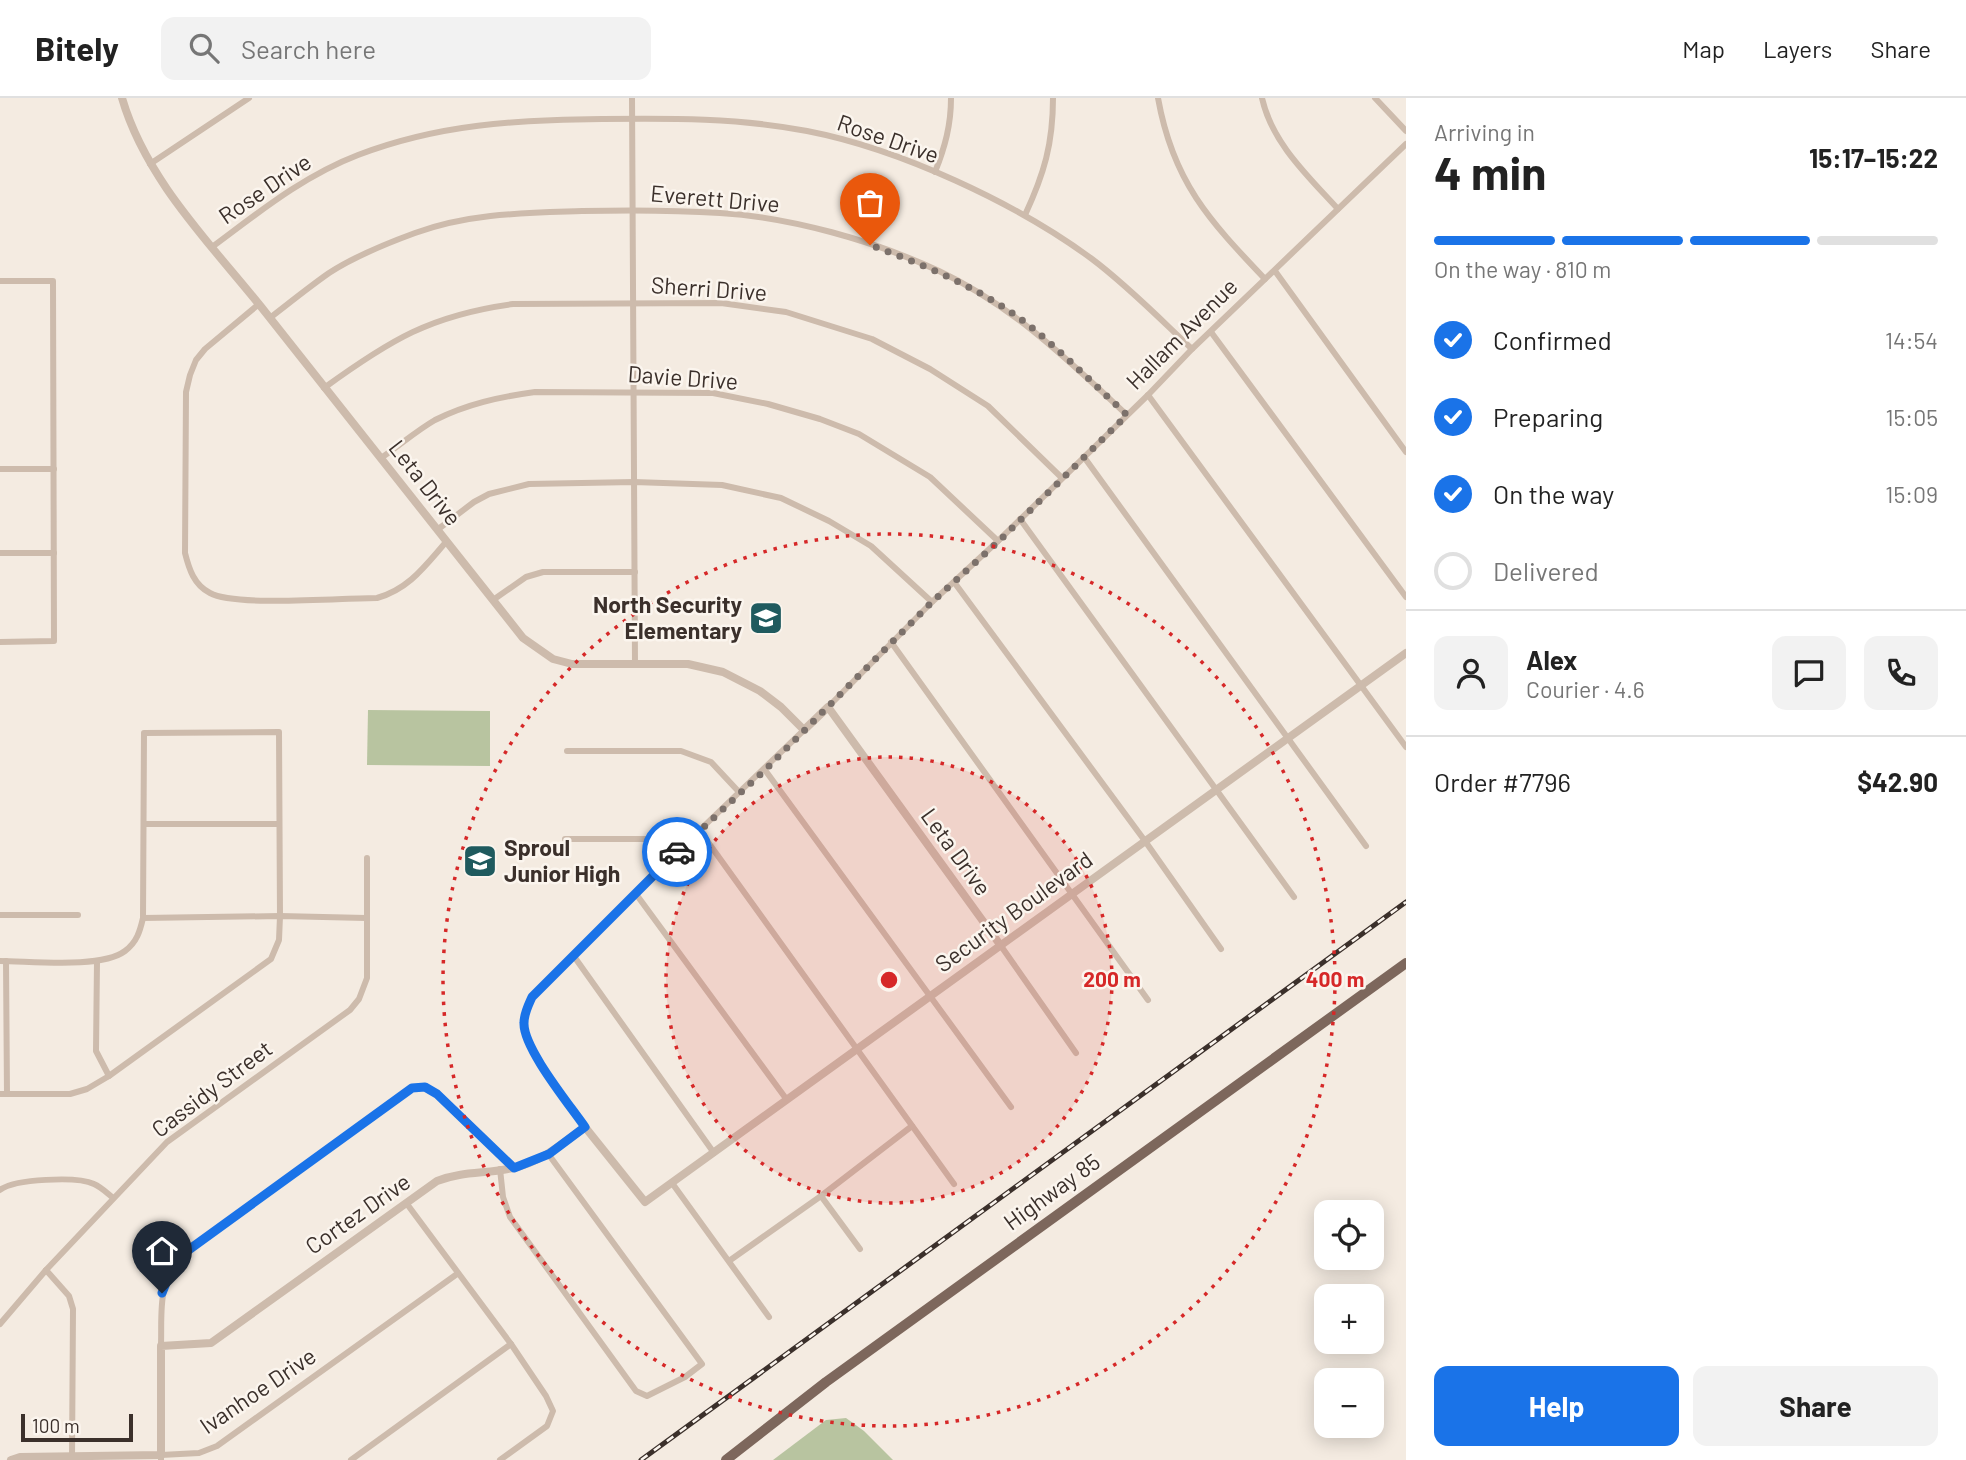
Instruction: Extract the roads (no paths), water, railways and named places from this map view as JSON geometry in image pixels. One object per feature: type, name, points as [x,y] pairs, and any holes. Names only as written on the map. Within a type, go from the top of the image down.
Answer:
[{"type":"main road","name":"Highway 85","points":[[726,1460],[826,1382],[1406,962]]},
{"type":"street","name":"Leta Drive","points":[[122,98],[135,136],[150,164],[212,247],[523,638],[553,659],[572,664],[688,664],[723,671],[760,691],[804,730]]},
{"type":"street","points":[[150,164],[249,98]]},
{"type":"street","points":[[632,98],[635,664]]},
{"type":"street","points":[[934,172],[950,125],[951,98]]},
{"type":"street","points":[[1025,215],[1041,180],[1053,128],[1053,98]]},
{"type":"street","points":[[1158,98],[1172,152],[1193,196],[1216,228],[1265,279]]},
{"type":"street","points":[[1262,98],[1276,134],[1293,159],[1338,209]]},
{"type":"street","points":[[1375,98],[1406,131]]},
{"type":"street","name":"Rose Drive","points":[[212,247],[302,181],[356,155],[410,137],[461,127],[523,120],[742,122],[808,131],[871,149],[934,172],[1025,215],[1091,259],[1192,349]]},
{"type":"street","name":"Hallam Avenue","points":[[645,1202],[585,1127],[528,1044],[523,1025],[532,997],[677,852],[765,770],[891,642],[999,541],[1192,349],[1406,144]]},
{"type":"street","name":"Everett Drive","points":[[270,318],[351,260],[417,232],[458,220],[503,213],[633,210],[722,213],[794,224],[848,237],[939,271],[989,299],[1035,330],[1127,415]]},
{"type":"street","points":[[1275,271],[1406,452]]},
{"type":"street","points":[[0,281],[53,281],[54,469],[54,641],[0,642]]},
{"type":"street","name":"Sherri Drive","points":[[324,388],[374,352],[406,334],[443,319],[484,308],[513,304],[721,303],[786,312],[872,339],[930,369],[988,406],[1062,478]]},
{"type":"street","points":[[259,304],[205,349],[196,360],[187,392],[185,553],[190,570],[198,583],[209,593],[237,600],[377,597],[392,593],[411,581],[446,542]]},
{"type":"street","points":[[1211,332],[1406,597]]},
{"type":"street","name":"Davie Drive","points":[[381,458],[434,421],[477,402],[535,392],[713,393],[768,404],[859,434],[930,477],[999,541]]},
{"type":"street","points":[[1148,395],[1406,747]]},
{"type":"street","points":[[1084,457],[1366,846]]},
{"type":"street","points":[[0,469],[54,469]]},
{"type":"street","points":[[438,530],[474,502],[508,488],[529,484],[634,482],[722,485],[781,498],[829,521],[871,546],[932,602]]},
{"type":"street","points":[[1020,519],[1294,897]]},
{"type":"street","points":[[0,553],[54,553]]},
{"type":"street","points":[[493,600],[526,577],[543,572],[635,572]]},
{"type":"street","points":[[954,582],[1221,949]]},
{"type":"street","points":[[891,642],[1148,1000]]},
{"type":"street","name":"Security Boulevard","points":[[645,1202],[1406,653]]},
{"type":"street","name":"Leta Drive","points":[[828,707],[1076,1053]]},
{"type":"street","points":[[279,732],[279,824],[279,940],[271,959],[87,1089],[69,1094],[4,1094],[3,961],[97,962],[116,957],[128,950],[138,937],[143,918],[144,733],[279,732]]},
{"type":"street","points":[[567,751],[681,751],[711,762],[739,792]]},
{"type":"street","points":[[765,770],[1011,1107]]},
{"type":"street","points":[[145,824],[279,824]]},
{"type":"street","points":[[700,831],[954,1184]]},
{"type":"street","points":[[565,839],[656,839],[666,842],[677,852]]},
{"type":"street","name":"Cassidy Street","points":[[0,1324],[112,1198],[167,1142],[349,1010],[359,999],[367,978],[367,858]]},
{"type":"street","points":[[636,894],[787,1100]]},
{"type":"street","points":[[0,915],[78,915]]},
{"type":"street","points":[[143,918],[366,918]]},
{"type":"street","points":[[573,956],[714,1153]]},
{"type":"street","points":[[97,962],[96,1051],[109,1076]]},
{"type":"street","points":[[161,1458],[162,1293],[172,1268],[183,1254],[412,1088],[425,1087],[437,1094],[514,1168]]},
{"type":"street","points":[[729,1261],[821,1196],[912,1126]]},
{"type":"street","name":"Cortez Drive","points":[[161,1346],[211,1343],[437,1181],[454,1174],[514,1168],[549,1154],[585,1127]]},
{"type":"street","points":[[500,1169],[503,1197],[510,1217],[636,1391],[648,1396],[685,1377],[702,1364],[549,1154]]},
{"type":"street","points":[[0,1190],[13,1183],[81,1180],[96,1184],[112,1198]]},
{"type":"street","points":[[672,1183],[769,1317]]},
{"type":"street","points":[[821,1196],[860,1249]]},
{"type":"street","points":[[407,1204],[511,1344],[553,1411],[547,1426],[500,1460]]},
{"type":"street","points":[[46,1270],[69,1296],[73,1309],[72,1458]]},
{"type":"street","name":"Ivanhoe Drive","points":[[11,1460],[20,1457],[161,1458],[199,1453],[217,1446],[457,1273]]},
{"type":"street","points":[[351,1460],[511,1344]]},
{"type":"railway","points":[[641,1460],[1406,902]]},
{"type":"place","name":"North Security Elementary","points":[[766,618]]},
{"type":"place","name":"Sproul Junior High","points":[[480,861]]}]
